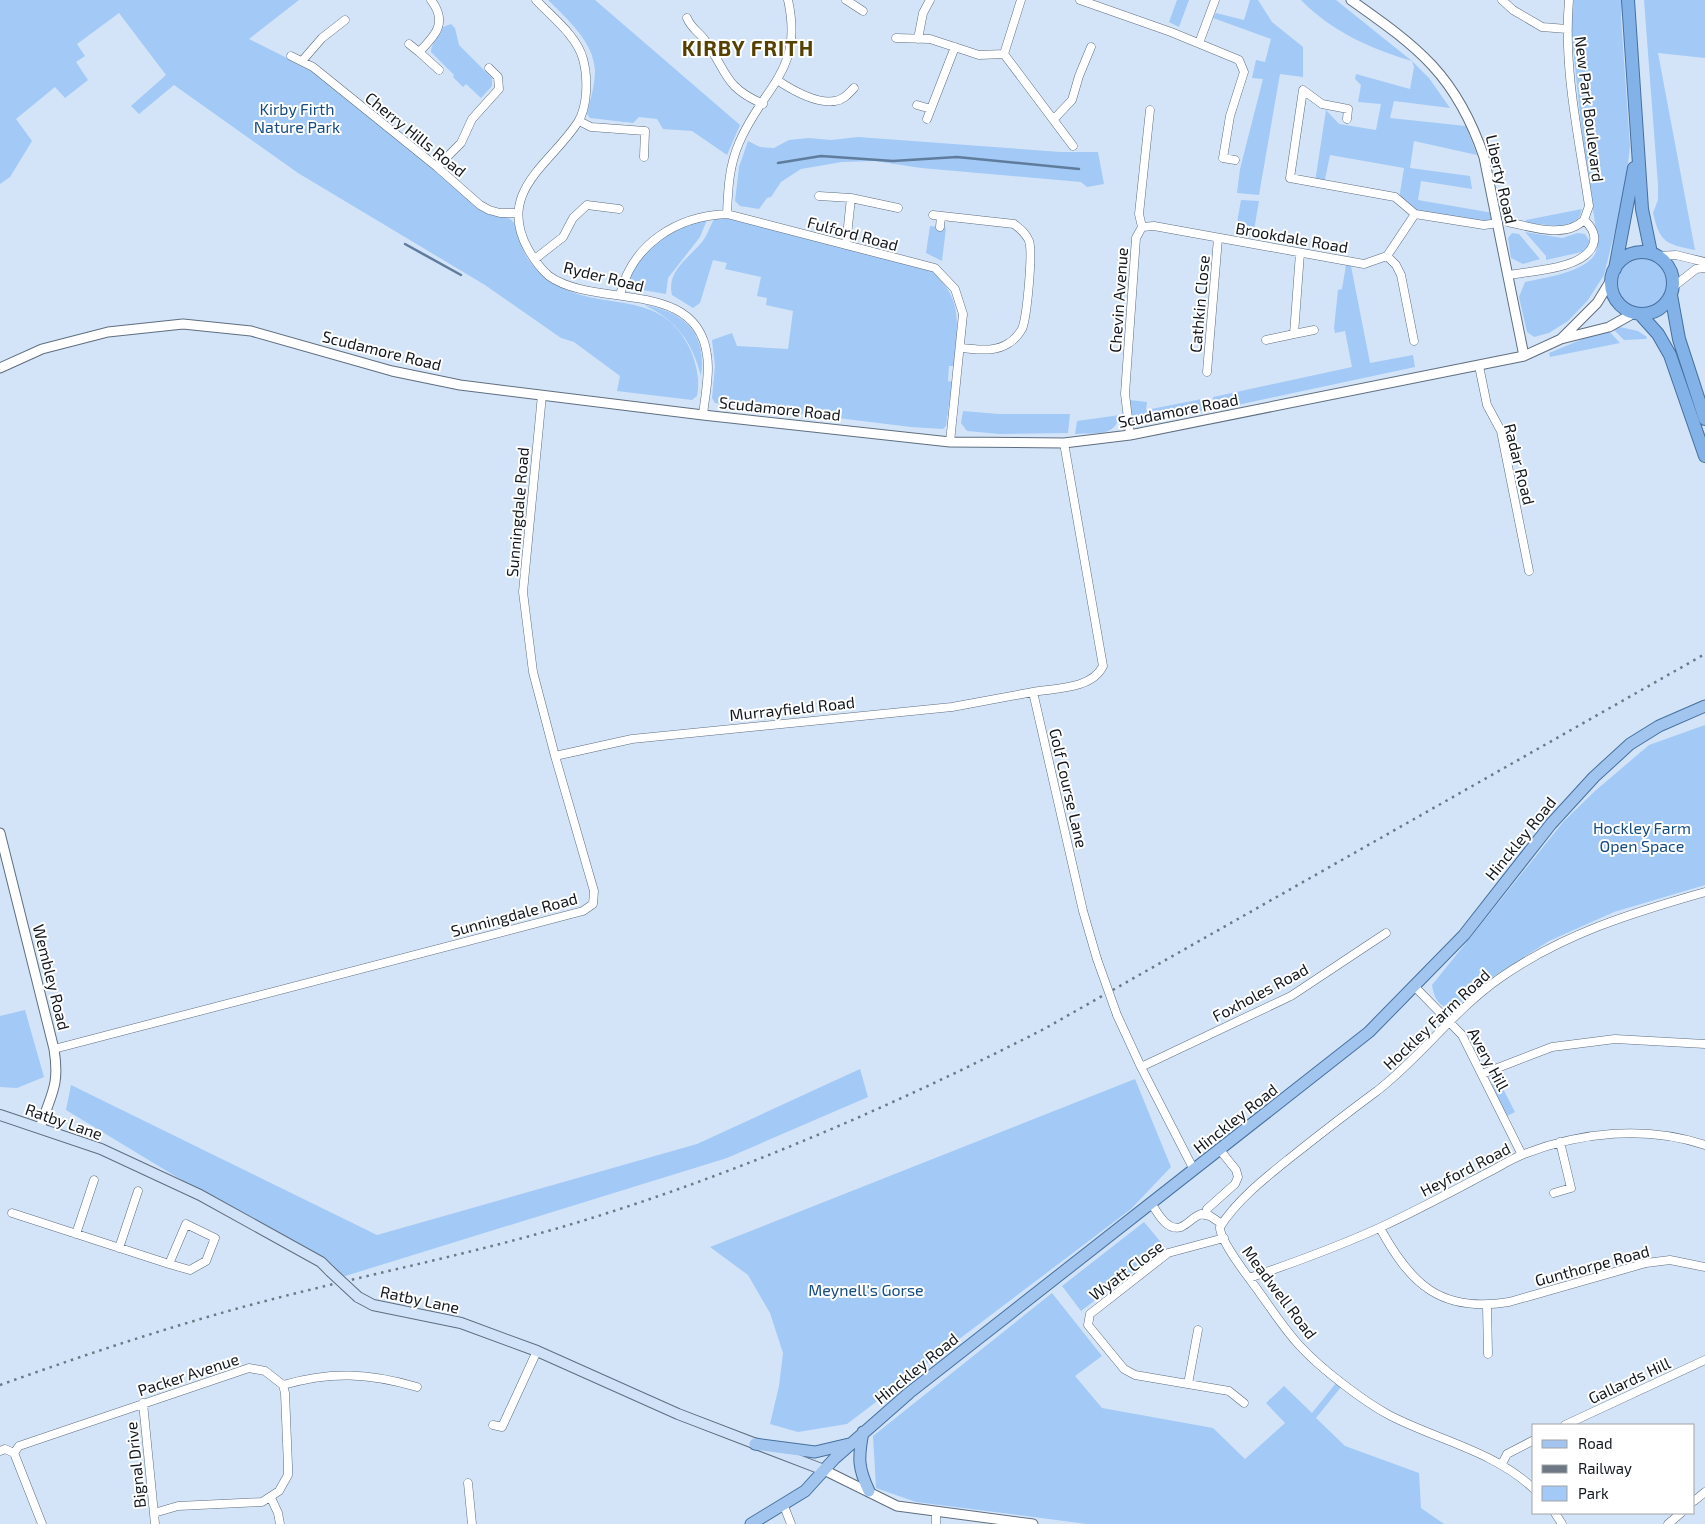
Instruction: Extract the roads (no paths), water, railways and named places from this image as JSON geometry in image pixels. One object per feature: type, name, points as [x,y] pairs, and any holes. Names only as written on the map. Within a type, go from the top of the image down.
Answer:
[{"type":"highway","points":[[1628,0],[1642,209],[1654,255],[1670,269],[1679,339],[1705,419]]},
{"type":"highway","points":[[1637,151],[1630,200],[1613,275],[1615,297],[1626,309],[1637,313],[1658,334],[1670,355],[1705,456]]},
{"type":"highway","points":[[1613,275],[1620,262],[1634,253],[1654,255]]},
{"type":"highway","points":[[1637,313],[1658,309],[1672,291]]},
{"type":"main road","name":"Hinckley Road","points":[[751,1524],[784,1506],[805,1491],[850,1444],[909,1393],[1369,1032],[1415,987],[1464,934],[1551,824],[1594,777],[1630,744],[1644,735],[1683,714],[1705,706]]},
{"type":"main road","name":"Ratby Lane","points":[[0,1115],[101,1149],[200,1195],[321,1262],[358,1297],[374,1305],[461,1323],[537,1350],[678,1414],[824,1470]]},
{"type":"main road","points":[[863,1432],[859,1464],[860,1472],[869,1491]]},
{"type":"main road","points":[[754,1444],[815,1452],[850,1444]]},
{"type":"street","points":[[419,52],[438,29],[438,9],[431,0]]},
{"type":"street","name":"Ryder Road","points":[[536,0],[568,34],[583,58],[586,90],[579,121],[524,187],[518,213],[523,238],[535,259],[549,276],[563,283],[671,307],[693,322],[702,334],[707,354],[704,415]]},
{"type":"street","points":[[727,214],[728,181],[732,161],[740,141],[788,58],[791,42],[788,0]]},
{"type":"street","points":[[846,0],[863,11]]},
{"type":"street","points":[[918,38],[923,13],[930,0]]},
{"type":"street","points":[[1004,54],[1021,0]]},
{"type":"street","points":[[1080,0],[1199,43],[1240,60],[1244,72],[1230,116],[1223,158],[1235,160]]},
{"type":"street","points":[[1199,43],[1215,0]]},
{"type":"street","name":"Liberty Road","points":[[1351,0],[1419,51],[1430,61],[1458,96],[1474,129],[1484,157],[1524,356]]},
{"type":"street","points":[[1502,0],[1513,10],[1542,27],[1567,29]]},
{"type":"street","name":"New Park Boulevard","points":[[1569,0],[1567,29],[1572,88],[1589,206],[1584,220]]},
{"type":"street","points":[[687,18],[692,28],[705,39],[730,84],[747,97],[763,104]]},
{"type":"street","points":[[302,61],[322,38],[345,20]]},
{"type":"street","points":[[683,32],[692,28]]},
{"type":"street","points":[[896,38],[930,39],[979,55],[1004,54]]},
{"type":"street","points":[[409,44],[440,70]]},
{"type":"street","points":[[927,119],[955,47]]},
{"type":"street","points":[[1054,119],[1072,100],[1079,76],[1091,47]]},
{"type":"street","points":[[1004,54],[1073,146]]},
{"type":"street","name":"Cherry Hills Road","points":[[291,56],[313,68],[489,210],[500,213],[518,213]]},
{"type":"street","points":[[438,167],[461,143],[472,119],[499,89],[498,77],[489,68]]},
{"type":"street","points":[[777,80],[789,88],[821,100],[836,101],[846,96],[854,88]]},
{"type":"street","points":[[1347,119],[1348,109],[1322,104],[1303,90],[1290,178],[1395,197],[1415,214],[1484,225],[1498,223]]},
{"type":"street","points":[[917,105],[931,109]]},
{"type":"street","name":"Chevin Avenue","points":[[1130,435],[1125,394],[1136,238],[1142,227],[1138,214],[1150,110]]},
{"type":"street","points":[[579,121],[591,127],[645,131],[644,157]]},
{"type":"street","points":[[819,196],[851,198],[898,208]]},
{"type":"street","points":[[846,245],[851,198]]},
{"type":"street","points":[[535,259],[564,237],[573,218],[587,205],[619,209]]},
{"type":"street","name":"Fulford Road","points":[[620,295],[624,278],[634,261],[661,234],[692,219],[727,214],[935,268],[955,289],[963,314],[950,442]]},
{"type":"street","points":[[1414,341],[1401,274],[1396,265],[1387,256],[1415,214]]},
{"type":"street","points":[[940,227],[937,216],[1014,224],[1029,240],[1031,250],[1026,310],[1019,333],[1009,343],[999,348],[987,350],[960,348]]},
{"type":"street","points":[[1508,222],[1561,231],[1572,230],[1584,220],[1593,231],[1595,241],[1589,254],[1576,262],[1508,275]]},
{"type":"street","name":"Brookdale Road","points":[[1142,227],[1154,226],[1364,264],[1387,256]]},
{"type":"street","name":"Cathkin Close","points":[[1207,372],[1218,238]]},
{"type":"street","points":[[1294,334],[1300,253]]},
{"type":"street","points":[[1654,255],[1676,255],[1705,262]]},
{"type":"street","points":[[1672,291],[1696,270],[1705,268]]},
{"type":"street","name":"Scudamore Road","points":[[1561,339],[1597,303],[1613,275]]},
{"type":"street","name":"Scudamore Road","points":[[0,368],[42,350],[108,332],[183,324],[251,331],[392,370],[460,385],[704,415],[950,442],[1064,443],[1130,435],[1524,356],[1561,339],[1609,327],[1637,313]]},
{"type":"street","points":[[1266,340],[1314,330]]},
{"type":"street","name":"Radar Road","points":[[1478,366],[1487,405],[1501,431],[1529,571]]},
{"type":"street","name":"Sunningdale Road","points":[[54,1049],[589,908],[595,898],[594,891],[533,672],[523,592],[542,395]]},
{"type":"street","points":[[1033,692],[1086,683],[1099,674],[1103,666],[1064,443]]},
{"type":"street","name":"Murrayfield Road","points":[[555,756],[632,739],[952,707],[1033,692]]},
{"type":"street","name":"Golf Course Lane","points":[[1033,692],[1083,911],[1097,959],[1117,1015],[1141,1067],[1194,1170]]},
{"type":"street","name":"Wembley Road","points":[[0,833],[58,1071],[54,1094],[40,1128]]},
{"type":"street","name":"Hockley Farm Road","points":[[1222,1224],[1256,1186],[1386,1083],[1499,978],[1576,935],[1633,912],[1705,892]]},
{"type":"street","name":"Foxholes Road","points":[[1141,1067],[1291,996],[1386,933]]},
{"type":"street","name":"Avery Hill","points":[[1415,987],[1462,1034],[1522,1155]]},
{"type":"street","points":[[1482,1074],[1552,1047],[1615,1039],[1705,1044]]},
{"type":"street","name":"Heyford Road","points":[[1249,1278],[1313,1256],[1380,1228],[1522,1155],[1560,1142],[1588,1136],[1618,1133],[1664,1136],[1705,1145]]},
{"type":"street","points":[[1554,1193],[1571,1188],[1560,1142]]},
{"type":"street","points":[[1206,1214],[1207,1209],[1237,1181],[1236,1170],[1220,1150]]},
{"type":"street","points":[[76,1234],[94,1180]]},
{"type":"street","points":[[120,1248],[138,1191]]},
{"type":"street","points":[[1151,1203],[1164,1221],[1171,1227],[1181,1227],[1197,1216],[1206,1214],[1222,1224]]},
{"type":"street","points":[[12,1214],[169,1264],[190,1270],[206,1261],[215,1238],[186,1224],[169,1264]]},
{"type":"street","name":"Meadwell Road","points":[[1222,1224],[1219,1230],[1249,1278],[1300,1346],[1344,1384],[1388,1414],[1442,1440],[1502,1464],[1532,1487]]},
{"type":"street","name":"Gunthorpe Road","points":[[1380,1228],[1396,1258],[1422,1285],[1439,1295],[1464,1304],[1487,1306],[1509,1302],[1646,1263],[1670,1260],[1705,1266]]},
{"type":"street","name":"Wyatt Close","points":[[1224,1238],[1168,1253],[1090,1314],[1087,1319],[1088,1325],[1124,1369],[1135,1375],[1230,1392],[1244,1404]]},
{"type":"street","points":[[1487,1306],[1488,1354]]},
{"type":"street","points":[[1188,1384],[1198,1330]]},
{"type":"street","points":[[493,1425],[502,1427],[537,1350]]},
{"type":"street","name":"Gallards Hill","points":[[1566,1424],[1705,1360]]},
{"type":"street","name":"Packer Avenue","points":[[14,1453],[19,1446],[249,1368],[265,1371],[282,1386]]},
{"type":"street","points":[[154,1513],[178,1506],[262,1502],[279,1492],[288,1475],[285,1394],[282,1386],[326,1375],[346,1374],[391,1380],[417,1387]]},
{"type":"street","name":"Bignal Drive","points":[[143,1403],[155,1524]]},
{"type":"street","points":[[1502,1464],[1507,1454],[1532,1441]]},
{"type":"street","points":[[0,1451],[5,1449],[14,1453],[42,1524]]},
{"type":"street","points":[[824,1470],[898,1506],[1033,1524]]},
{"type":"street","points":[[468,1483],[472,1524]]},
{"type":"street","points":[[1695,1500],[1705,1492]]},
{"type":"street","points":[[271,1498],[278,1513],[280,1524]]},
{"type":"street","points":[[784,1506],[791,1524]]},
{"type":"street","points":[[936,1511],[936,1524]]},
{"type":"street","points":[[1668,1524],[1679,1514]]},
{"type":"waterway","points":[[778,163],[821,156],[893,161],[957,157],[1079,169]]},
{"type":"waterway","points":[[405,244],[461,275]]},
{"type":"railway","points":[[0,1385],[190,1322],[295,1293],[501,1244],[582,1221],[701,1181],[817,1135],[931,1084],[1044,1029],[1705,654]]},
{"type":"district","name":"KIRBY FRITH","points":[[748,47]]},
{"type":"park label","name":"Kirby Firth Nature Park","points":[[297,117]]},
{"type":"park label","name":"Hockley Farm Open Space","points":[[1642,836]]},
{"type":"park label","name":"Meynell's Gorse","points":[[866,1289]]}]
